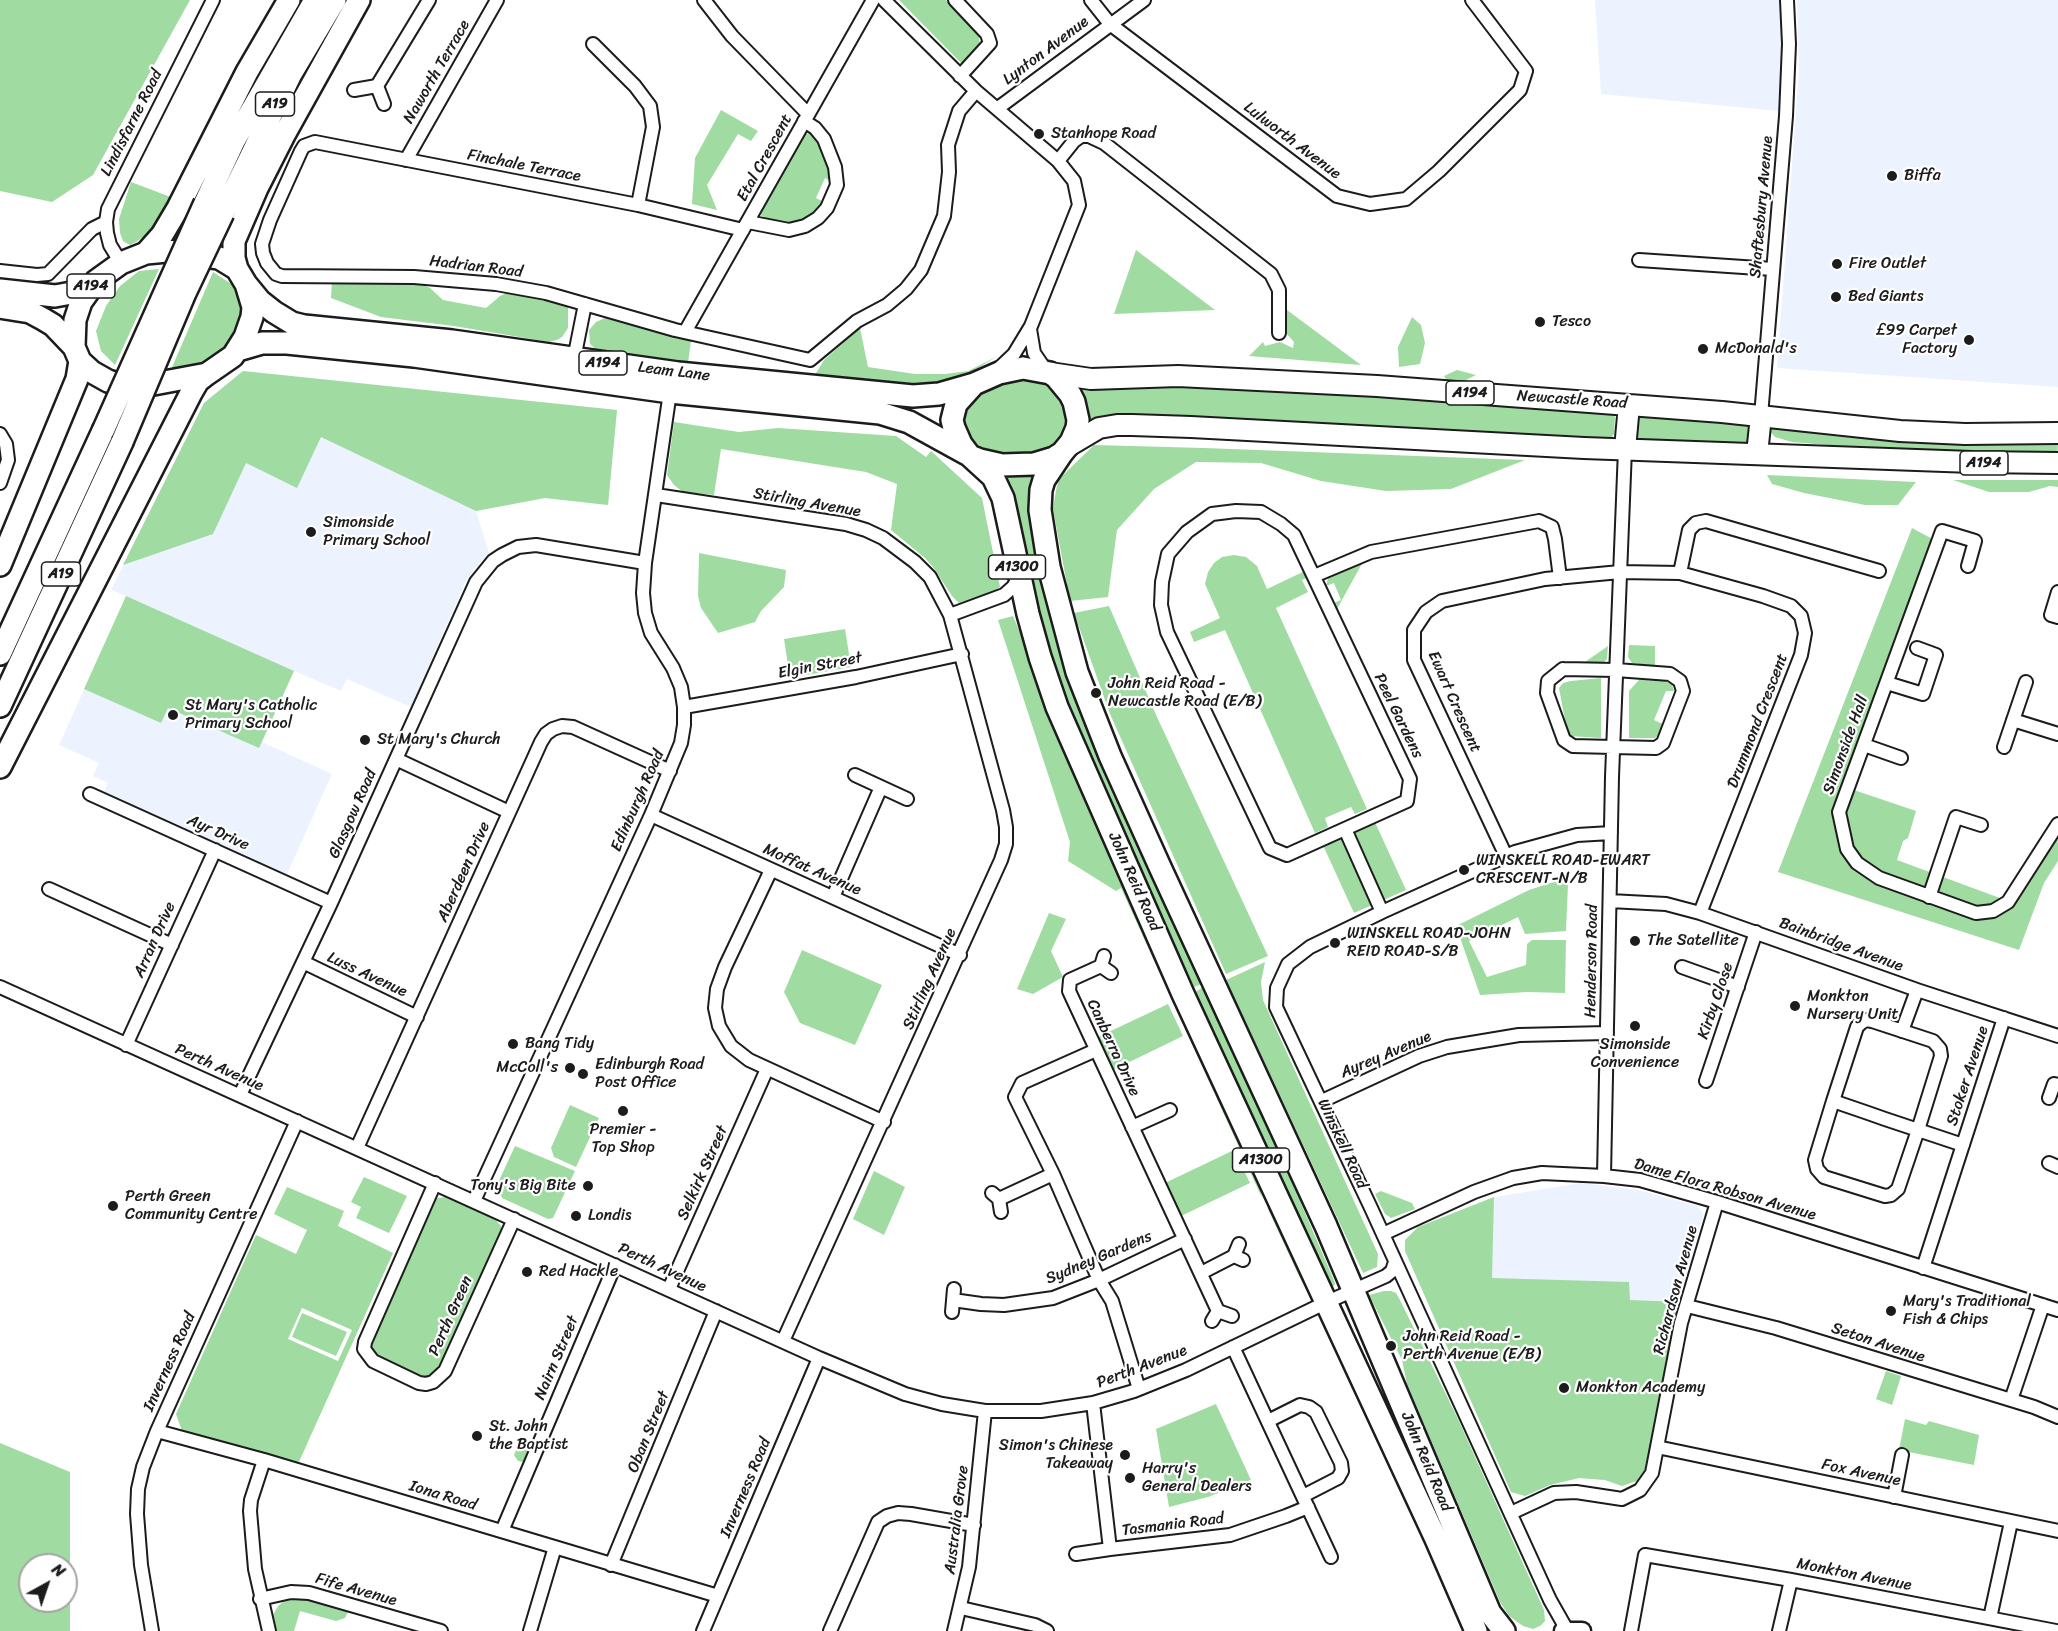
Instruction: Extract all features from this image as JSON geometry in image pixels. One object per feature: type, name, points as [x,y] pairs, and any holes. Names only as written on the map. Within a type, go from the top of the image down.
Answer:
[{"type":"highway","points":[[146,253],[162,235],[178,208],[242,81],[288,0]]},
{"type":"highway","name":"A19","points":[[0,706],[122,442],[185,293],[234,141],[315,0]]},
{"type":"highway","name":"A19","points":[[0,654],[104,431],[214,208],[335,0]]},
{"type":"highway","points":[[241,277],[234,258],[234,241],[257,188],[284,135],[359,0]]},
{"type":"highway","name":"A194","points":[[0,290],[55,296],[77,292],[90,287],[121,263],[146,253],[167,251],[219,258],[241,277],[253,307],[245,337],[238,350],[222,366],[207,374],[143,386],[124,386],[100,377],[53,325],[30,312],[0,307]]},
{"type":"highway","name":"Leam Lane","points":[[241,277],[260,301],[274,312],[292,323],[304,326],[452,341],[678,373],[913,396],[939,394],[982,380]]},
{"type":"highway","name":"A194","points":[[77,354],[77,313],[90,287]]},
{"type":"highway","name":"Leam Lane","points":[[238,350],[262,343],[287,343],[433,359],[670,392],[880,413],[909,422],[969,455]]},
{"type":"highway","points":[[0,565],[77,379],[77,354]]},
{"type":"highway","name":"A194","points":[[982,380],[1023,368],[1049,373]]},
{"type":"highway","points":[[1049,373],[1064,385],[1077,412],[1077,428],[1064,450]]},
{"type":"highway","points":[[0,766],[191,393],[198,381],[207,374]]},
{"type":"highway","points":[[969,455],[957,437],[952,420],[956,404],[982,380]]},
{"type":"highway","name":"A194","points":[[969,455],[991,463],[1023,465],[1045,462],[1064,450]]},
{"type":"highway","name":"John Reid Road","points":[[1064,450],[1044,480],[1040,510],[1049,567],[1077,672],[1110,756],[1354,1290],[1490,1613],[1504,1631]]},
{"type":"highway","name":"John Reid Road","points":[[969,455],[993,477],[1003,498],[1019,577],[1040,657],[1057,706],[1183,994],[1327,1302],[1476,1631]]},
{"type":"main road","name":"Newcastle Road","points":[[1049,373],[1091,379],[1178,376],[1291,381],[1629,405],[1900,431],[1965,434],[2058,433]]},
{"type":"main road","points":[[1625,449],[1629,405]]},
{"type":"main road","points":[[1757,454],[1761,416]]},
{"type":"main road","name":"A194","points":[[1064,450],[1099,428],[1117,425],[1625,449],[2058,463]]},
{"type":"street","name":"Lindisfarne Road","points":[[106,222],[113,197],[213,0]]},
{"type":"street","points":[[354,90],[377,86],[429,0]]},
{"type":"street","name":"Naworth Terrace","points":[[406,160],[497,0]]},
{"type":"street","name":"Finchale Terrace","points":[[301,151],[304,146],[315,142],[745,226],[789,230],[805,226],[818,218],[831,202],[837,185],[831,153],[806,117],[732,36],[704,0]]},
{"type":"street","name":"Etal Crescent","points":[[685,332],[873,0]]},
{"type":"street","points":[[884,0],[976,91],[1058,161],[1074,181],[1079,205],[1030,330],[1014,354],[982,380]]},
{"type":"street","points":[[955,0],[987,34],[990,43],[960,76]]},
{"type":"street","name":"Lulworth Avenue","points":[[1092,0],[1110,24],[1337,196],[1370,204],[1406,200],[1439,171],[1521,90],[1526,71],[1472,0]]},
{"type":"street","name":"Lynton Avenue","points":[[998,108],[1144,0]]},
{"type":"street","name":"Shaftesbury Avenue","points":[[1761,416],[1786,116],[1789,44],[1787,0]]},
{"type":"street","points":[[593,45],[635,86],[650,106],[653,127],[638,205]]},
{"type":"street","points":[[377,86],[384,104]]},
{"type":"street","name":"Hadrian Road","points":[[301,151],[270,220],[262,244],[262,253],[276,274],[447,279],[496,284],[546,293],[685,332],[810,360],[848,328],[887,305],[906,289],[921,270],[944,216],[950,137],[958,111],[976,91]]},
{"type":"street","points":[[1058,161],[1081,136],[1089,136],[1104,142],[1271,274],[1280,290],[1280,333]]},
{"type":"street","points":[[0,271],[48,274],[92,229],[106,222],[110,245],[121,263]]},
{"type":"street","points":[[1639,260],[1773,269]]},
{"type":"street","points":[[574,359],[585,304]]},
{"type":"street","points":[[1030,330],[1034,353],[1049,373]]},
{"type":"street","name":"Edinburgh Road","points":[[474,1201],[651,815],[681,743],[684,706],[681,687],[673,668],[651,633],[645,613],[643,594],[645,563],[670,392]]},
{"type":"street","points":[[0,483],[8,460],[8,452],[1,435]]},
{"type":"street","name":"Henderson Road","points":[[1604,1176],[1613,747],[1625,449]]},
{"type":"street","name":"Stirling Avenue","points":[[656,495],[846,524],[866,530],[901,550],[915,562],[930,578],[950,615],[1006,827],[1006,844],[1001,860],[960,955],[783,1341]]},
{"type":"street","name":"Peel Gardens","points":[[1236,511],[1261,512],[1281,524],[1294,536],[1314,576],[1410,779],[1407,801],[1287,855],[1270,848],[1167,632],[1161,605],[1162,582],[1168,554],[1187,532],[1212,514],[1236,511]]},
{"type":"street","points":[[1314,576],[1371,552],[1539,521],[1552,527],[1560,578]]},
{"type":"street","points":[[1680,573],[1689,530],[1696,523],[1706,521],[1879,571]]},
{"type":"street","name":"Simonside Hall","points":[[1968,566],[1975,541],[1942,531],[1839,812],[1847,849],[1857,863],[1879,878],[1976,913],[1993,911],[2008,902],[2058,824]]},
{"type":"street","name":"Glasgow Road","points":[[240,1095],[331,903],[476,582],[493,561],[518,547],[536,545],[645,563]]},
{"type":"street","name":"Drummond Crescent","points":[[1620,572],[1680,573],[1763,596],[1791,606],[1801,616],[1805,633],[1802,655],[1700,913]]},
{"type":"street","name":"Ewart Crescent","points":[[1506,856],[1414,660],[1414,630],[1426,612],[1442,601],[1545,579],[1620,572]]},
{"type":"street","points":[[950,615],[1004,595],[1019,577]]},
{"type":"street","points":[[2058,592],[2051,615],[2058,617]]},
{"type":"street","points":[[1887,683],[1923,694],[1936,655],[1917,648]]},
{"type":"street","name":"Elgin Street","points":[[684,706],[856,677],[962,654]]},
{"type":"street","points":[[1563,669],[1616,670],[1670,674],[1680,681],[1683,691],[1663,743],[1656,748],[1573,746],[1564,740],[1547,693],[1548,681],[1563,669]]},
{"type":"street","points":[[2004,747],[2026,682]]},
{"type":"street","points":[[2013,720],[2058,734]]},
{"type":"street","name":"Aberdeen Drive","points":[[357,1148],[541,742],[554,729],[562,726],[573,728],[670,771]]},
{"type":"street","points":[[1864,746],[1901,758]]},
{"type":"street","points":[[396,759],[509,812]]},
{"type":"street","points":[[855,775],[907,799]]},
{"type":"street","points":[[833,897],[881,787]]},
{"type":"street","name":"Ayr Drive","points":[[90,794],[331,903]]},
{"type":"street","name":"Moffat Avenue","points":[[651,815],[960,955]]},
{"type":"street","points":[[1929,897],[1956,817],[1981,825]]},
{"type":"street","points":[[1344,829],[1382,912]]},
{"type":"street","name":"Winskell Road","points":[[1571,1630],[1550,1600],[1322,1101],[1276,1007],[1276,988],[1288,964],[1310,947],[1382,912],[1515,852],[1577,835],[1611,833]]},
{"type":"street","name":"Arran Drive","points":[[126,1045],[215,850]]},
{"type":"street","points":[[771,870],[725,967],[717,989],[715,1008],[719,1026],[731,1046],[749,1060],[884,1122]]},
{"type":"street","points":[[49,889],[172,945]]},
{"type":"street","name":"Bainbridge Avenue","points":[[1610,901],[1666,904],[1700,913],[1917,990],[2058,1036]]},
{"type":"street","name":"Kirby Close","points":[[1706,1081],[1756,932]]},
{"type":"street","name":"Luss Avenue","points":[[303,962],[417,1017]]},
{"type":"street","name":"Canberra Drive","points":[[1105,965],[1070,980],[1069,991],[1201,1273],[1215,1316],[1232,1316]]},
{"type":"street","points":[[1682,967],[1738,987]]},
{"type":"street","name":"Perth Avenue","points":[[0,987],[819,1358],[905,1394],[942,1404],[984,1411],[1041,1411],[1093,1403],[1139,1389],[1186,1370],[1327,1302]]},
{"type":"street","points":[[1902,1031],[1917,990]]},
{"type":"street","name":"Stoker Avenue","points":[[1923,1268],[2004,1018]]},
{"type":"street","name":"Stoker Avenue","points":[[1866,1020],[1902,1031],[1933,1041],[1941,1049],[1941,1056],[1898,1189],[1890,1196],[1885,1196],[1824,1177],[1815,1165],[1857,1027],[1866,1020]]},
{"type":"street","name":"Ayrey Avenue","points":[[1322,1101],[1419,1056],[1447,1047],[1519,1035],[1607,1034]]},
{"type":"street","points":[[1096,1050],[1022,1083],[1015,1097],[1053,1174],[1099,1280],[1112,1301],[1139,1389]]},
{"type":"street","name":"Selkirk Street","points":[[669,1289],[767,1069]]},
{"type":"street","points":[[2049,1098],[2054,1084],[2058,1085]]},
{"type":"street","name":"Stoker Avenue","points":[[1833,1101],[1963,1145]]},
{"type":"street","points":[[1132,1127],[1173,1108]]},
{"type":"street","name":"Inverness Road","points":[[152,1631],[141,1564],[137,1514],[138,1489],[143,1467],[157,1431],[297,1121]]},
{"type":"street","name":"Dame Flora Robson Avenue","points":[[1383,1234],[1474,1191],[1513,1178],[1542,1173],[1640,1180],[1717,1202],[2058,1310]]},
{"type":"street","points":[[998,1201],[1053,1174]]},
{"type":"street","name":"Perth Green","points":[[435,1183],[364,1342],[364,1349],[373,1362],[419,1383],[433,1382],[445,1371],[514,1219]]},
{"type":"street","name":"Richardson Avenue","points":[[1511,1513],[1554,1493],[1576,1492],[1622,1499],[1640,1490],[1652,1473],[1682,1323],[1717,1202]]},
{"type":"street","name":"Sydney Gardens","points":[[953,1300],[1004,1305],[1053,1298],[1099,1280],[1185,1239]]},
{"type":"street","points":[[1201,1273],[1238,1258],[1239,1244]]},
{"type":"street","points":[[1327,1302],[1386,1276],[1392,1271],[1395,1263]]},
{"type":"street","name":"Nairn Street","points":[[502,1531],[615,1264]]},
{"type":"street","points":[[2011,1401],[2043,1305]]},
{"type":"street","name":"Seton Avenue","points":[[1687,1306],[1776,1328],[2058,1417]]},
{"type":"street","name":"Oban Street","points":[[611,1565],[716,1311]]},
{"type":"street","points":[[1233,1347],[1331,1557]]},
{"type":"street","name":"Inverness Road","points":[[703,1631],[819,1358]]},
{"type":"street","name":"Tasmania Road","points":[[1093,1403],[1110,1549]]},
{"type":"street","name":"Tasmania Road","points":[[1076,1554],[1230,1535],[1286,1516],[1338,1478],[1342,1472],[1341,1463],[1316,1412],[1309,1407],[1300,1406],[1268,1421]]},
{"type":"street","name":"Australia Grove","points":[[954,1631],[969,1567],[984,1411]]},
{"type":"street","name":"Iona Road","points":[[157,1431],[264,1460],[718,1596]]},
{"type":"street","name":"Fox Avenue","points":[[1657,1447],[2058,1531]]},
{"type":"street","points":[[1894,1497],[1902,1455]]},
{"type":"street","points":[[264,1460],[251,1500],[250,1511],[255,1569],[269,1631]]},
{"type":"street","points":[[830,1631],[878,1522],[887,1516],[911,1514],[974,1525]]},
{"type":"street","points":[[1990,1618],[2011,1522]]},
{"type":"street","points":[[530,1631],[555,1547]]},
{"type":"street","name":"Monkton Avenue","points":[[1631,1631],[1645,1555],[1791,1580],[2056,1631]]},
{"type":"street","points":[[1779,1631],[1791,1580]]},
{"type":"street","name":"Fife Avenue","points":[[261,1599],[291,1592],[309,1593],[441,1631]]},
{"type":"street","points":[[961,1608],[1035,1625],[1047,1631]]},
{"type":"shaded area","points":[[1595,0],[1782,0],[1784,39],[1779,111],[1601,94]]},
{"type":"shaded area","points":[[1797,0],[2058,0],[2058,387],[1777,368],[1799,70]]},
{"type":"shaded area","name":"Simonside Primary School","points":[[243,371],[617,410],[608,505],[545,498],[476,511],[489,553],[464,585],[411,707],[347,679],[341,691],[294,671],[262,742],[332,774],[287,874],[104,792],[108,783],[93,776],[99,763],[59,745],[126,596],[111,590],[204,403]]},
{"type":"shaded area","name":"Monkton Academy","points":[[1581,1183],[1638,1190],[1698,1206],[1703,1215],[1680,1302],[1622,1486],[1605,1480],[1579,1478],[1550,1485],[1525,1496],[1511,1492],[1405,1251],[1405,1240],[1418,1227],[1494,1197]]},
{"type":"green space","points":[[0,0],[190,0],[93,175],[52,202],[0,191]]},
{"type":"green space","points":[[899,0],[946,0],[979,36],[980,46],[963,65]]},
{"type":"green space","points":[[721,110],[758,131],[751,141],[738,134],[707,185],[717,210],[692,204],[695,158]]},
{"type":"green space","points":[[810,133],[819,141],[831,167],[832,182],[825,178],[816,198],[824,202],[815,213],[802,222],[788,224],[774,222],[760,215],[805,134]]},
{"type":"green space","points":[[131,182],[176,199],[159,225],[130,245],[123,241],[119,219]]},
{"type":"green space","points":[[1136,250],[1215,310],[1114,314]]},
{"type":"green space","points":[[159,269],[115,365],[101,351],[96,331],[106,306],[120,286],[139,271]]},
{"type":"green space","points":[[213,272],[233,285],[241,309],[237,327],[225,350],[202,364],[170,372]]},
{"type":"green space","points":[[332,281],[415,281],[430,288],[443,300],[486,308],[500,296],[511,291],[568,305],[568,328],[562,337],[549,342],[454,326],[381,317],[331,298]]},
{"type":"green space","points":[[1287,310],[1361,365],[1249,356],[1263,342],[1265,346],[1280,342],[1293,348],[1294,342],[1285,332]]},
{"type":"green space","points":[[1412,317],[1421,325],[1425,343],[1420,364],[1399,367],[1398,347]]},
{"type":"green space","points":[[605,318],[691,341],[688,363],[600,353],[590,344],[589,330],[596,322]]},
{"type":"green space","points":[[860,328],[868,367],[915,374],[945,374],[968,371],[998,356],[963,377],[946,383],[919,385],[866,382],[815,375],[824,360]]},
{"type":"green space","points":[[1457,370],[1476,375],[1464,381],[1447,381],[1444,376]]},
{"type":"green space","points":[[243,371],[617,410],[608,505],[545,498],[476,511],[321,437],[297,488],[246,463],[213,534],[123,565],[204,403]]},
{"type":"green space","points":[[1022,380],[1043,383],[1052,387],[1065,399],[1070,424],[1060,444],[1040,454],[1009,457],[979,450],[963,431],[963,412],[979,393],[995,386]]},
{"type":"green space","points":[[1193,385],[1604,408],[1615,417],[1614,434],[1610,440],[1088,424],[1086,402],[1078,386]]},
{"type":"green space","points":[[1644,413],[1747,422],[1750,430],[1749,441],[1741,448],[1641,442],[1637,437],[1637,424],[1639,416]]},
{"type":"green space","points":[[674,422],[739,432],[778,428],[896,436],[926,457],[931,451],[982,498],[1000,587],[993,592],[959,603],[925,558],[891,530],[897,484],[866,472],[721,449],[714,495],[683,492],[667,475]]},
{"type":"green space","points":[[1767,428],[1918,441],[2058,444],[2057,456],[1935,454],[1792,442],[1775,437]]},
{"type":"green space","points":[[1094,445],[1525,460],[1451,489],[1386,491],[1321,481],[1261,463],[1196,462],[1154,489],[1117,530],[1108,597],[1070,601],[1053,509],[1059,479]]},
{"type":"green space","points":[[1038,473],[1051,605],[1207,982],[1194,987],[1106,799],[1066,704],[1049,652],[1005,475],[1023,476]]},
{"type":"green space","points":[[1767,475],[1916,482],[1898,505],[1865,505],[1772,484]]},
{"type":"green space","points":[[1953,480],[2058,480],[2058,487],[2050,486],[2029,492],[1989,492]]},
{"type":"green space","points":[[1912,528],[1938,542],[1848,788],[1916,811],[1908,838],[1903,841],[1897,860],[2008,901],[2058,834],[2058,861],[2044,883],[2019,950],[1778,872]]},
{"type":"green space","points":[[699,553],[786,570],[784,587],[761,611],[755,622],[718,633],[701,608],[698,596]]},
{"type":"green space","points":[[1234,555],[1246,557],[1257,566],[1267,589],[1307,570],[1310,576],[1302,580],[1308,592],[1276,608],[1367,809],[1355,814],[1351,807],[1325,818],[1328,827],[1315,833],[1225,630],[1194,642],[1190,632],[1220,618],[1205,584],[1208,572],[1214,563],[1222,557]]},
{"type":"green space","points":[[1364,560],[1337,609],[1334,603],[1341,600],[1334,583],[1326,586],[1328,578]]},
{"type":"green space","points":[[126,596],[294,671],[259,748],[168,708],[161,723],[84,689]]},
{"type":"green space","points":[[1109,606],[1157,717],[1268,956],[1226,974],[1110,714],[1074,613]]},
{"type":"green space","points":[[1013,616],[1092,803],[1254,1166],[1262,1198],[1121,888],[1116,891],[1068,861],[1070,842],[998,620]]},
{"type":"green space","points":[[845,629],[851,667],[790,678],[784,639]]},
{"type":"green space","points":[[1629,645],[1655,646],[1655,666],[1632,663],[1628,657]]},
{"type":"green space","points":[[1608,646],[1607,659],[1603,663],[1582,664]]},
{"type":"green space","points":[[1601,678],[1601,738],[1568,736],[1559,688],[1563,683],[1571,681]]},
{"type":"green space","points":[[1639,680],[1665,681],[1672,685],[1674,691],[1666,691],[1654,720],[1665,725],[1655,738],[1629,738],[1629,691]]},
{"type":"green space","points":[[1374,820],[1406,890],[1354,913],[1322,843]]},
{"type":"green space","points":[[1566,878],[1568,884],[1566,931],[1525,934],[1518,917],[1469,941],[1487,977],[1526,965],[1527,944],[1532,940],[1566,940],[1565,993],[1527,992],[1480,995],[1456,926],[1529,890]]},
{"type":"green space","points":[[1049,913],[1066,919],[1051,951],[1063,977],[1033,994],[1017,989]]},
{"type":"green space","points":[[802,950],[882,985],[855,1045],[800,1023],[784,992]]},
{"type":"green space","points":[[1265,962],[1261,982],[1263,1000],[1378,1254],[1377,1267],[1363,1273],[1226,980]]},
{"type":"green space","points":[[1207,985],[1258,1098],[1333,1278],[1335,1284],[1332,1288],[1195,992]]},
{"type":"green space","points":[[1168,1004],[1183,1036],[1113,1070],[1098,1037]]},
{"type":"green space","points":[[570,1105],[599,1118],[576,1167],[554,1157],[551,1148]]},
{"type":"green space","points":[[515,1146],[575,1171],[553,1218],[548,1219],[502,1198],[497,1185]]},
{"type":"green space","points":[[1234,1150],[1250,1183],[1181,1216],[1165,1183]]},
{"type":"green space","points":[[874,1171],[905,1187],[884,1235],[853,1219]]},
{"type":"green space","points":[[364,1177],[407,1196],[389,1233],[356,1218],[361,1207],[351,1202]]},
{"type":"green space","points":[[287,1187],[344,1211],[338,1226],[393,1253],[298,1464],[182,1431],[176,1414],[256,1235],[296,1254],[307,1230],[274,1214]],"holes":[[[302,1308],[352,1330],[338,1361],[288,1339]]]},
{"type":"green space","points":[[1381,1191],[1412,1203],[1415,1209],[1391,1218],[1385,1214],[1375,1194]]},
{"type":"green space","points":[[446,1197],[495,1219],[501,1226],[502,1233],[439,1373],[427,1380],[374,1357],[369,1345],[431,1204],[437,1198]]},
{"type":"green space","name":"Monkton Academy","points":[[1494,1197],[1492,1278],[1629,1282],[1630,1300],[1680,1302],[1645,1473],[1640,1480],[1622,1486],[1605,1480],[1579,1478],[1550,1485],[1525,1496],[1511,1492],[1405,1251],[1405,1240],[1418,1227]]},
{"type":"green space","points":[[1267,1207],[1278,1220],[1306,1276],[1309,1294],[1299,1276]]},
{"type":"green space","points":[[1384,1291],[1396,1293],[1458,1419],[1544,1610],[1545,1621],[1540,1626],[1533,1629],[1523,1626],[1509,1616],[1500,1602],[1407,1384],[1402,1360],[1369,1295]]},
{"type":"green space","points":[[302,1313],[347,1332],[336,1356],[292,1337]]},
{"type":"green space","points":[[1886,1371],[1901,1376],[1892,1405],[1876,1399]]},
{"type":"green space","points":[[1216,1404],[1251,1480],[1208,1497],[1169,1507],[1156,1429]]},
{"type":"green space","points":[[1905,1419],[1926,1425],[1929,1421],[1979,1435],[1974,1465],[1899,1450]]},
{"type":"green space","points":[[0,1443],[70,1472],[70,1553],[18,1553],[18,1613],[70,1613],[70,1631],[0,1631]]},
{"type":"green space","points":[[517,1448],[528,1449],[523,1462],[518,1461],[514,1455]]},
{"type":"green space","points":[[298,1598],[348,1612],[345,1618],[336,1621],[300,1611],[294,1631],[277,1631],[273,1615],[278,1606],[283,1602]]},
{"type":"place","name":"Stanhope Road","points":[[1039,134]]},
{"type":"place","name":"Biffa","points":[[1892,176]]},
{"type":"place","name":"Fire Outlet","points":[[1837,264]]},
{"type":"place","name":"Bed Giants","points":[[1836,297]]},
{"type":"place","name":"Tesco","points":[[1540,322]]},
{"type":"place","name":"£99 Carpet Factory","points":[[1969,340]]},
{"type":"place","name":"McDonald's","points":[[1703,349]]},
{"type":"place","name":"Simonside Primary School","points":[[311,532]]},
{"type":"place","name":"John Reid Road - Newcastle Road (E/B)","points":[[1096,693]]},
{"type":"place","name":"St Mary's Catholic Primary School","points":[[173,715]]},
{"type":"place","name":"St Mary's Church","points":[[365,740]]},
{"type":"place","name":"WINSKELL ROAD-EWART CRESCENT-N/B","points":[[1464,870]]},
{"type":"place","name":"The Satellite","points":[[1635,941]]},
{"type":"place","name":"WINSKELL ROAD-JOHN REID ROAD-S/B","points":[[1335,943]]},
{"type":"place","name":"Monkton Nursery Unit","points":[[1795,1006]]},
{"type":"place","name":"Simonside Convenience","points":[[1635,1026]]},
{"type":"place","name":"Bang Tidy","points":[[513,1044]]},
{"type":"place","name":"McColl's","points":[[570,1068]]},
{"type":"place","name":"Edinburgh Road Post Office","points":[[583,1074]]},
{"type":"place","name":"Premier - Top Shop","points":[[623,1111]]},
{"type":"place","name":"Tony's Big Bite","points":[[588,1186]]},
{"type":"place","name":"Perth Green Community Centre","points":[[113,1206]]},
{"type":"place","name":"Londis","points":[[576,1216]]},
{"type":"place","name":"Red Hackle","points":[[527,1272]]},
{"type":"place","name":"Mary's Traditional Fish & Chips","points":[[1891,1311]]},
{"type":"place","name":"John Reid Road - Perth Avenue (E/B)","points":[[1391,1346]]},
{"type":"place","name":"Monkton Academy","points":[[1564,1388]]},
{"type":"place","name":"St. John the Baptist","points":[[477,1436]]},
{"type":"place","name":"Simon's Chinese Takeaway","points":[[1125,1455]]},
{"type":"place","name":"Harry's General Dealers","points":[[1130,1478]]}]
